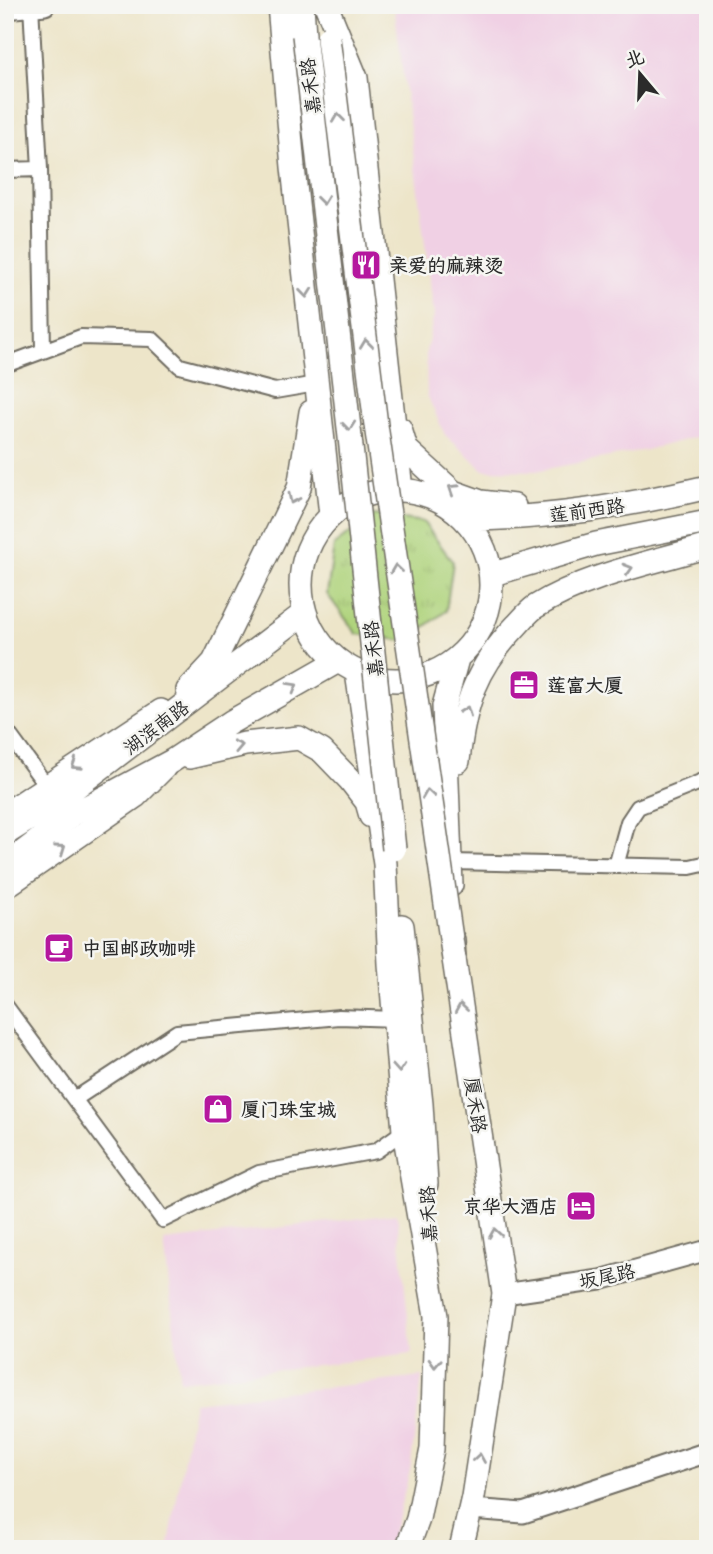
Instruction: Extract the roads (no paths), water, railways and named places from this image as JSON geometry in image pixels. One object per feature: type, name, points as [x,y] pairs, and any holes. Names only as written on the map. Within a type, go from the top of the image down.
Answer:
[{"type":"main road","points":[[279,5],[293,167],[331,515]]},
{"type":"main road","points":[[288,5],[304,35]]},
{"type":"main road","name":"嘉禾路","points":[[302,5],[349,428],[390,856],[421,1104],[432,1295]]},
{"type":"main road","points":[[325,5],[356,78],[401,490]]},
{"type":"main road","name":"嘉禾路","points":[[325,5],[376,425],[454,959]]},
{"type":"main road","points":[[176,701],[214,662],[299,488],[316,384]]},
{"type":"main road","points":[[392,405],[406,449],[453,492],[481,502],[566,512]]},
{"type":"main road","name":"莲前西路","points":[[465,519],[519,519],[645,502],[708,487]]},
{"type":"main road","points":[[401,490],[424,494],[465,519],[480,539],[493,574],[488,614],[476,639],[457,659],[429,675],[397,681],[366,676],[348,667],[316,638],[303,614],[297,579],[316,533],[331,515],[352,500],[376,492],[401,490]]},
{"type":"main road","name":"莲前西路","points":[[493,574],[596,544],[706,527]]},
{"type":"main road","points":[[450,857],[462,721],[481,673],[495,649],[533,608],[590,580],[708,546]]},
{"type":"main road","name":"湖滨南路","points":[[5,834],[56,802],[303,614]]},
{"type":"main road","name":"厦禾路","points":[[457,659],[444,706],[454,959],[504,1294],[471,1509],[460,1549]]},
{"type":"main road","points":[[5,813],[176,701],[239,665]]},
{"type":"main road","points":[[348,667],[390,856],[390,964],[404,1131],[436,1316],[432,1449],[418,1519],[407,1549]]},
{"type":"main road","name":"湖滨南路","points":[[5,866],[72,815],[172,761],[231,722],[348,667]]},
{"type":"main road","points":[[172,761],[245,744],[299,738],[322,751],[350,780],[366,802],[390,856]]},
{"type":"main road","name":"湖滨南路","points":[[5,888],[136,797],[172,761]]},
{"type":"street","points":[[5,9],[36,6],[43,350]]},
{"type":"street","points":[[5,170],[40,169]]},
{"type":"street","points":[[5,365],[81,337],[152,339],[180,366],[275,391],[316,384]]},
{"type":"street","points":[[5,729],[46,785]]},
{"type":"street","points":[[616,866],[628,822],[638,807],[708,779]]},
{"type":"street","points":[[450,857],[616,866],[690,867],[708,863]]},
{"type":"street","points":[[5,1005],[163,1220],[259,1173],[376,1152],[404,1131]]},
{"type":"street","points":[[75,1099],[177,1032],[339,1017],[396,1019]]},
{"type":"street","name":"坂尾路","points":[[504,1294],[600,1280],[708,1250]]},
{"type":"street","points":[[471,1509],[523,1513],[708,1451]]},
{"type":"place","name":"亲爱的麻辣烫","points":[[366,265]]},
{"type":"place","name":"莲富大厦","points":[[524,685]]},
{"type":"place","name":"中国邮政咖啡","points":[[59,948]]},
{"type":"place","name":"厦门珠宝城","points":[[218,1109]]},
{"type":"place","name":"京华大酒店","points":[[581,1206]]}]
